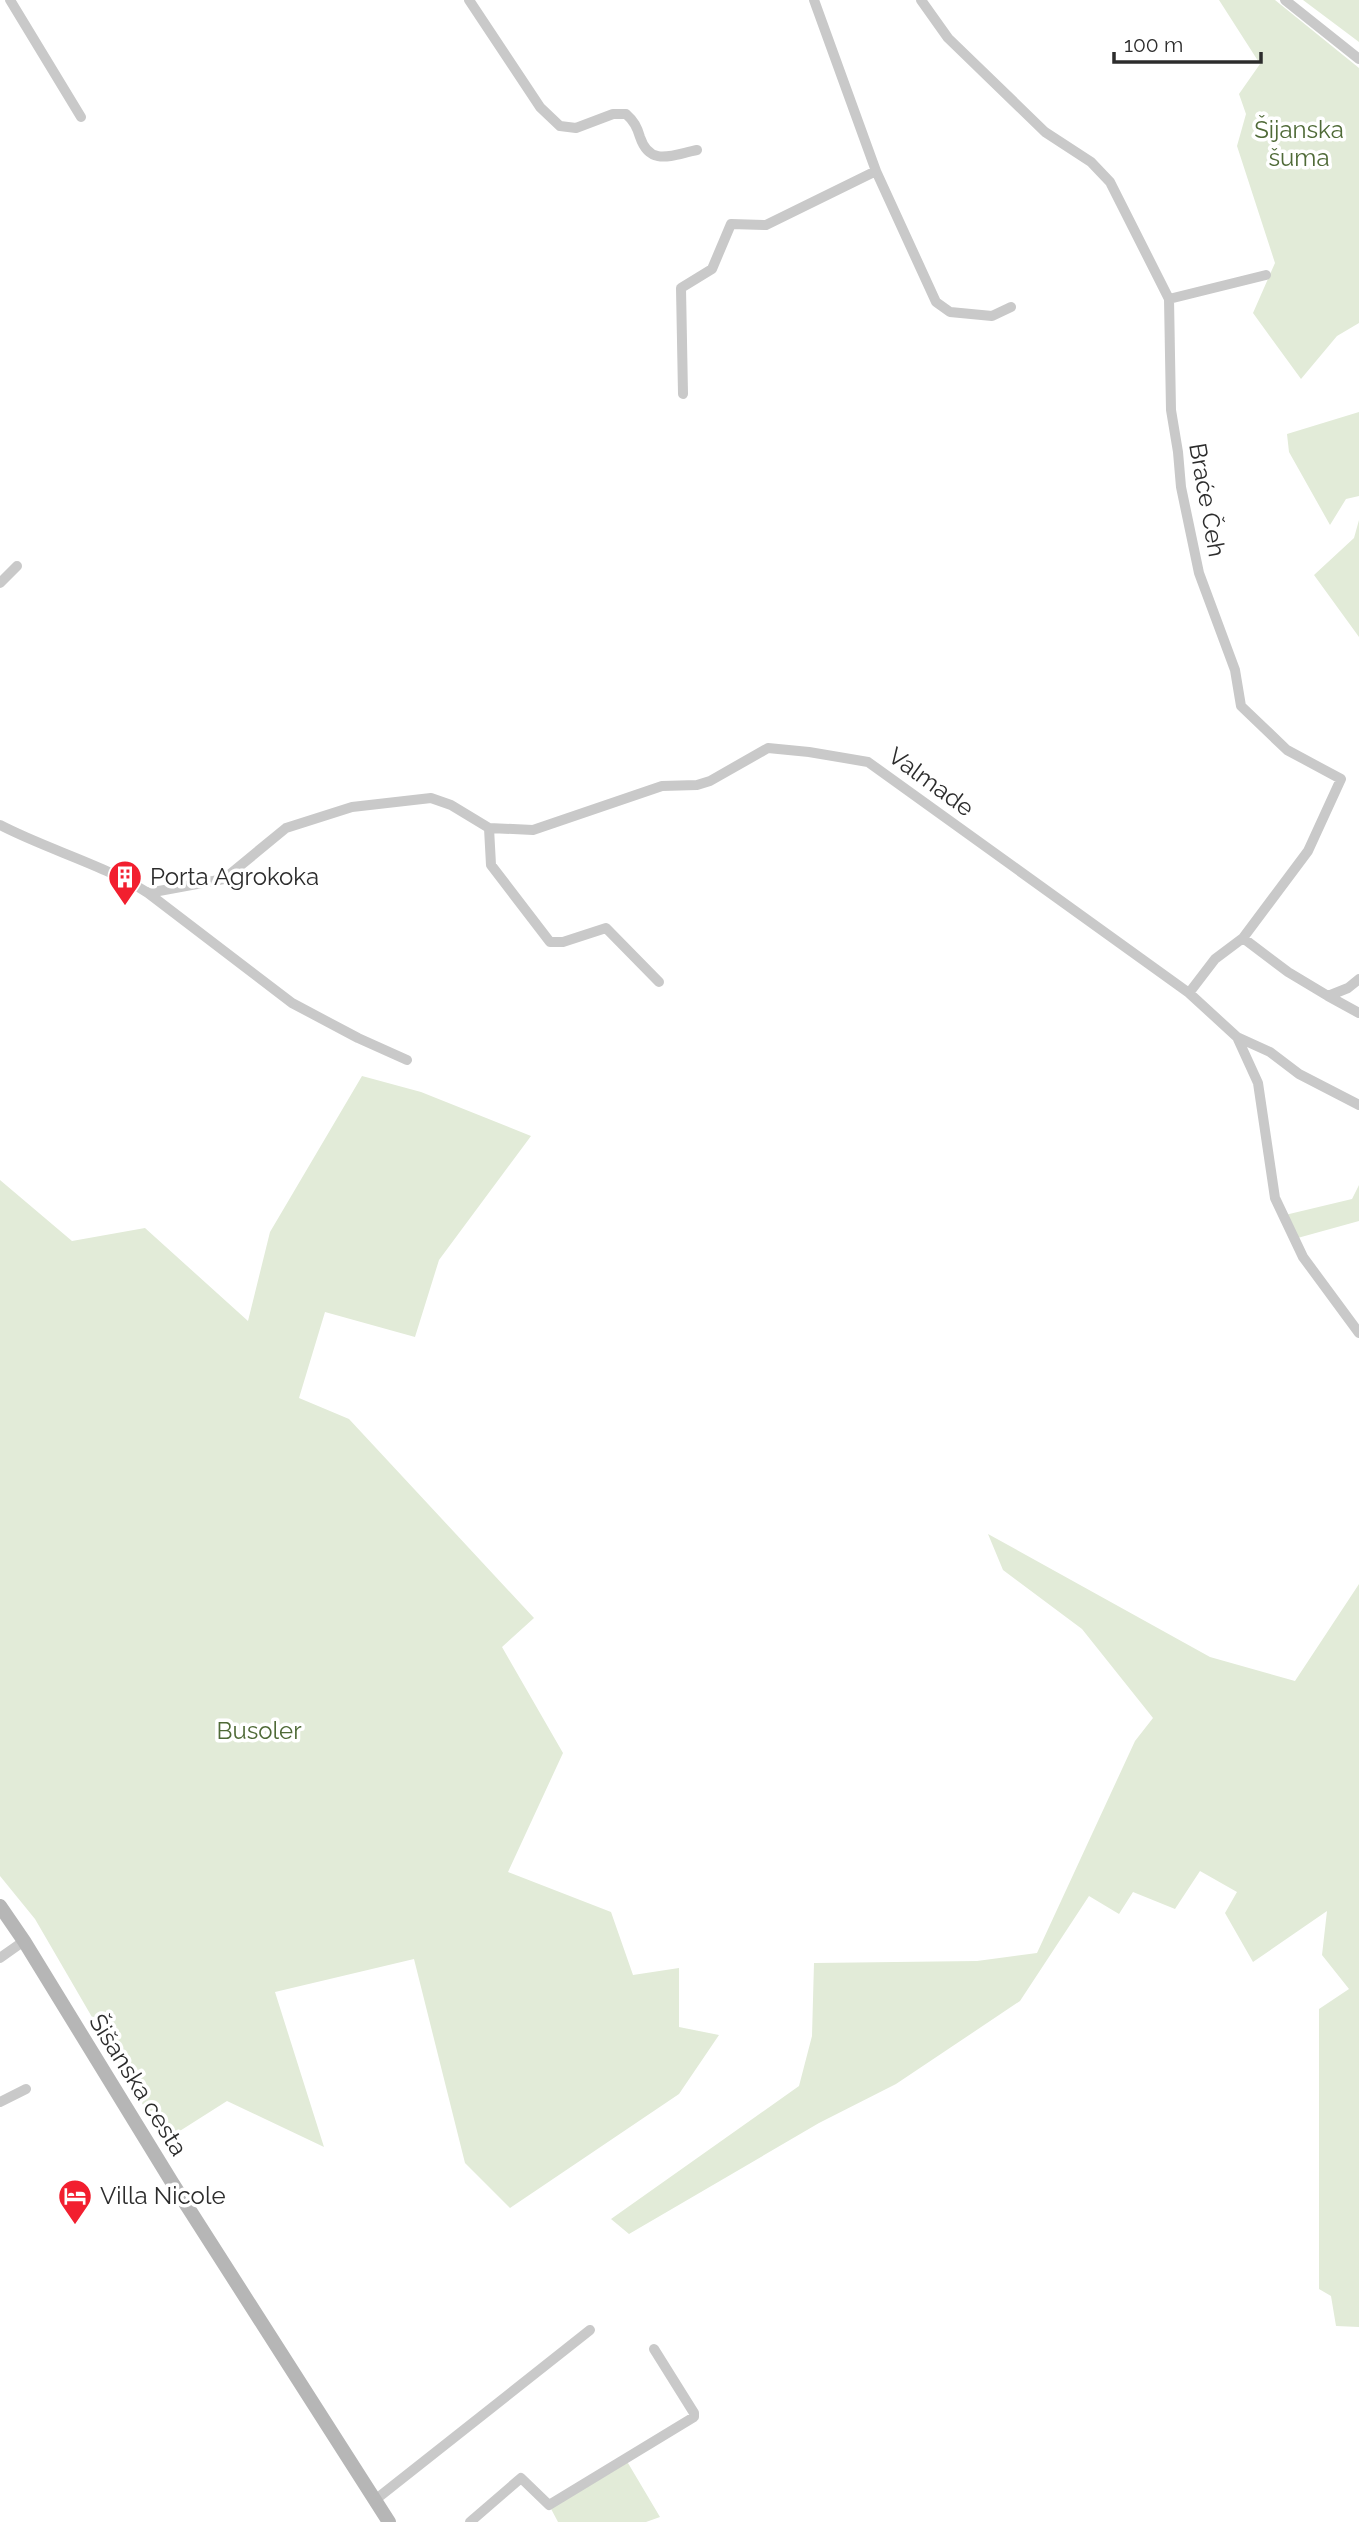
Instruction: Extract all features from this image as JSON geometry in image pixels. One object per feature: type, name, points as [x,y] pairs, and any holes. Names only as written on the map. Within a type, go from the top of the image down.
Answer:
[{"type":"main road","name":"Šišanska cesta","points":[[0,1906],[173,2185],[389,2522]]},
{"type":"street","points":[[10,0],[81,117]]},
{"type":"street","points":[[469,0],[540,107],[560,126],[576,128],[613,114],[626,114],[635,122],[644,149],[652,156],[697,150]]},
{"type":"street","points":[[814,0],[876,171],[936,302],[950,312],[992,316],[1011,307]]},
{"type":"street","name":"Braće Čeh","points":[[921,0],[948,38],[1045,132],[1091,162],[1110,182],[1169,299],[1171,410],[1181,487],[1199,573],[1235,670],[1241,706],[1287,750],[1341,779],[1308,851],[1243,938],[1215,959],[1189,993]]},
{"type":"street","points":[[1284,0],[1359,59]]},
{"type":"street","points":[[683,394],[681,288],[712,269],[731,224],[766,225],[876,171]]},
{"type":"street","points":[[1169,299],[1266,275]]},
{"type":"street","points":[[0,583],[17,566]]},
{"type":"street","name":"Valmade","points":[[148,893],[224,879],[286,828],[352,807],[431,798],[451,804],[489,828],[533,830],[662,786],[697,785],[710,781],[768,748],[809,752],[867,762],[1189,993],[1237,1037]]},
{"type":"street","points":[[0,825],[125,879],[148,893],[292,1003],[407,1060]]},
{"type":"street","points":[[489,828],[491,865],[550,942],[563,942],[606,928],[659,982]]},
{"type":"street","points":[[1243,938],[1289,972],[1359,1013]]},
{"type":"street","points":[[1328,996],[1348,988],[1359,979]]},
{"type":"street","points":[[1237,1037],[1270,1052],[1299,1074],[1359,1105]]},
{"type":"street","points":[[1237,1037],[1258,1083],[1275,1198],[1303,1257],[1359,1334]]},
{"type":"street","points":[[0,1958],[24,1941]]},
{"type":"street","points":[[0,2102],[26,2088]]},
{"type":"street","points":[[375,2500],[590,2330]]},
{"type":"street","points":[[470,2522],[521,2478],[550,2505],[694,2417],[654,2349]]},
{"type":"green space","name":"Šijanska šuma","points":[[1219,0],[1275,0],[1359,68],[1359,323],[1337,336],[1301,379],[1253,313],[1275,263],[1237,146],[1246,114],[1239,94],[1260,64]]},
{"type":"green space","points":[[1303,0],[1359,0],[1359,42]]},
{"type":"green space","points":[[1359,412],[1359,496],[1346,499],[1330,525],[1289,452],[1287,434]]},
{"type":"green space","points":[[1359,520],[1359,637],[1314,575],[1354,538]]},
{"type":"green space","name":"Busoler","points":[[362,1076],[421,1092],[531,1136],[439,1260],[415,1337],[325,1312],[299,1398],[349,1419],[534,1618],[502,1647],[563,1753],[508,1872],[611,1912],[633,1975],[679,1968],[679,2027],[719,2035],[679,2094],[510,2208],[465,2163],[414,1959],[275,1992],[324,2147],[227,2101],[164,2141],[35,1919],[0,1876],[0,1180],[72,1241],[145,1228],[248,1321],[270,1232]]},
{"type":"green space","points":[[1359,1185],[1359,1221],[1294,1239],[1285,1215],[1352,1199]]},
{"type":"green space","points":[[988,1534],[1210,1657],[1295,1681],[1359,1584],[1359,2327],[1336,2326],[1331,2296],[1319,2289],[1319,2009],[1349,1989],[1322,1955],[1327,1911],[1253,1962],[1225,1913],[1237,1892],[1200,1871],[1175,1909],[1133,1892],[1119,1914],[1089,1896],[1020,2001],[896,2084],[819,2123],[629,2234],[611,2219],[799,2086],[812,2036],[814,1963],[977,1961],[1037,1953],[1135,1741],[1153,1718],[1082,1629],[1003,1570]]},
{"type":"green space","points":[[625,2458],[660,2517],[646,2522],[558,2522],[549,2505]]},
{"type":"place","name":"Porta Agrokoka","points":[[125,907]]},
{"type":"place","name":"Villa Nicole","points":[[75,2226]]}]
